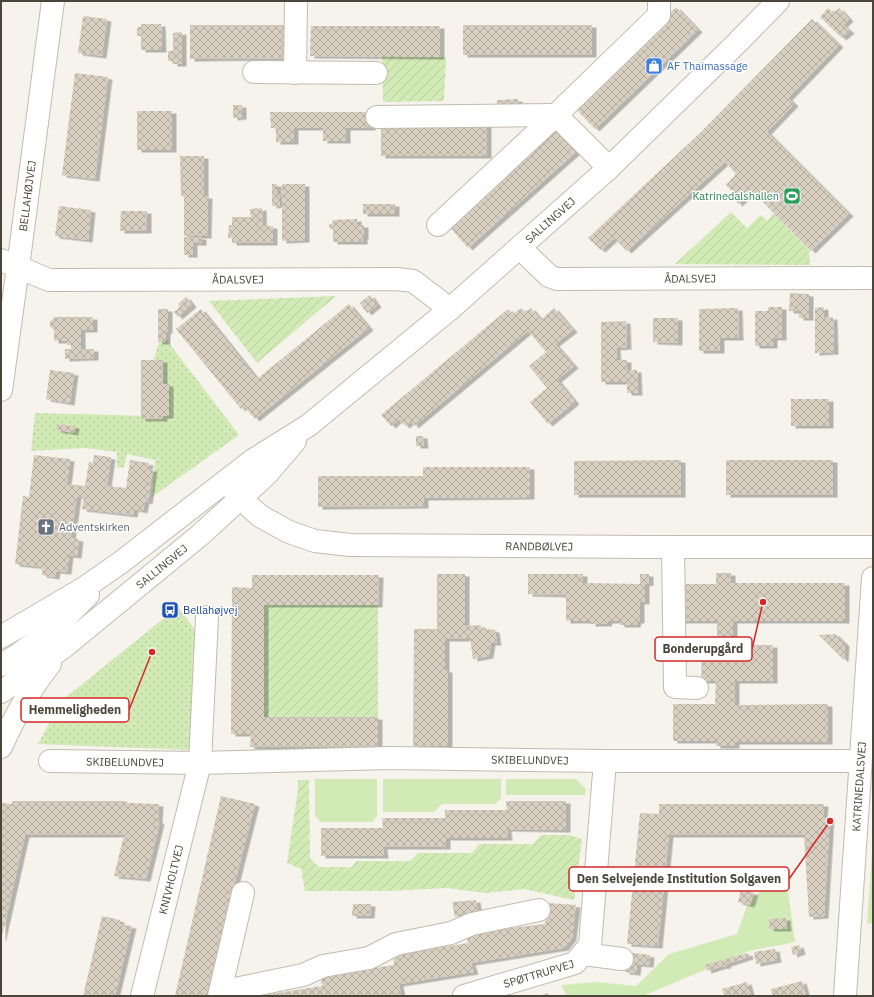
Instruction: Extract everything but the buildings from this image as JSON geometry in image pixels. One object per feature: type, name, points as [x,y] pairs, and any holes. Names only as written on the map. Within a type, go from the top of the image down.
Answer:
[{"type":"street","name":"BELLAHØJVEJ","points":[[1,390],[10,263],[53,1]]},
{"type":"street","points":[[295,73],[296,1]]},
{"type":"street","points":[[438,225],[556,115],[659,15],[659,1]]},
{"type":"street","name":"SALLINGVEJ","points":[[1,637],[84,588],[120,563],[254,460],[309,425],[450,309],[609,168],[738,42],[766,5]]},
{"type":"street","points":[[254,72],[376,73]]},
{"type":"street","points":[[377,117],[556,115],[609,168]]},
{"type":"street","name":"ÅDALSVEJ","points":[[520,248],[549,276],[557,279],[873,278]]},
{"type":"street","name":"ÅDALSVEJ","points":[[10,263],[49,280],[397,279],[413,281],[450,309]]},
{"type":"street","name":"SALLINGVEJ","points":[[1,692],[65,646],[199,536],[266,475],[309,425]]},
{"type":"street","name":"RANDBØLVEJ","points":[[226,481],[240,498],[260,516],[288,532],[315,541],[350,545],[873,547]]},
{"type":"street","points":[[673,547],[675,687],[697,688]]},
{"type":"street","points":[[1,665],[16,656],[58,625],[120,563]]},
{"type":"street","name":"KATRINEDALSVEJ","points":[[845,996],[873,578]]},
{"type":"street","points":[[200,763],[207,617]]},
{"type":"street","points":[[1,747],[12,722],[24,701],[42,674],[65,646]]},
{"type":"street","name":"SKIBELUNDVEJ","points":[[50,761],[200,763],[379,758],[605,761],[860,761]]},
{"type":"street","name":"SPØTTRUPVEJ","points":[[464,996],[575,963],[590,944],[605,761]]},
{"type":"street","name":"KNIVHOLTVEJ","points":[[142,996],[200,763]]},
{"type":"street","points":[[243,893],[219,994],[303,975],[323,966],[369,958],[396,944],[451,933],[472,924],[539,910]]},
{"type":"street","points":[[583,954],[622,959]]},
{"type":"green space","points":[[382,56],[446,57],[444,101],[383,102]]},
{"type":"green space","points":[[731,212],[747,228],[761,215],[767,221],[774,213],[809,250],[810,265],[675,264]]},
{"type":"green space","points":[[336,296],[257,363],[209,301]]},
{"type":"green space","points":[[162,334],[239,435],[152,497],[155,460],[127,454],[124,468],[117,467],[117,452],[85,448],[31,451],[35,413],[153,416],[151,367]]},
{"type":"green space","points":[[264,605],[378,605],[378,717],[264,717]]},
{"type":"green space","points":[[178,607],[198,634],[201,653],[189,750],[38,744],[60,702]]},
{"type":"green space","points":[[315,779],[377,779],[377,816],[372,822],[320,822],[315,815]]},
{"type":"green space","points":[[383,779],[501,779],[501,799],[495,804],[442,804],[434,812],[383,812]]},
{"type":"green space","points":[[506,779],[576,779],[586,789],[585,795],[506,795]]},
{"type":"green space","points":[[298,780],[309,780],[310,858],[319,867],[352,867],[356,861],[410,861],[418,853],[472,853],[479,844],[533,844],[541,835],[569,835],[582,839],[574,900],[524,889],[486,893],[447,888],[388,891],[305,891],[301,869],[287,863]]},
{"type":"green space","points":[[873,837],[873,923],[867,924]]},
{"type":"green space","points":[[776,876],[787,883],[795,942],[749,951],[643,996],[567,996],[561,985],[597,982],[636,986],[669,954],[737,934],[748,903]]},
{"type":"place","name":"AF Thaimassage","points":[[654,66]]},
{"type":"place","name":"Katrinedalshallen","points":[[792,196]]},
{"type":"place","name":"Adventskirken","points":[[46,527]]},
{"type":"place","name":"Bonderupgård","points":[[763,602]]},
{"type":"place","name":"Bellahøjvej","points":[[170,610]]},
{"type":"place","name":"Hemmeligheden","points":[[152,652]]},
{"type":"place","name":"Den Selvejende Institution Solgaven","points":[[830,821]]}]
